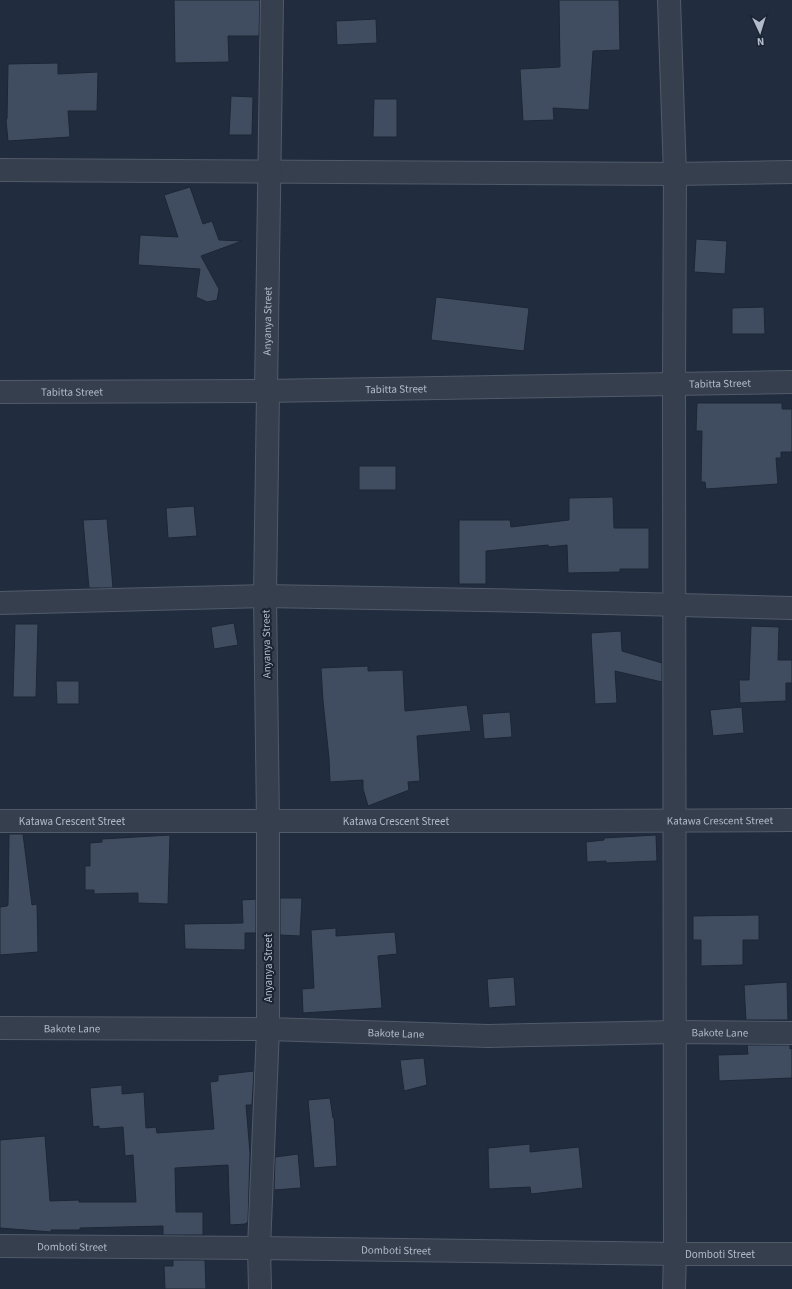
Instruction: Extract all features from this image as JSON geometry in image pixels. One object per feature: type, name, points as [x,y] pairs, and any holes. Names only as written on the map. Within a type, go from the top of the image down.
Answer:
[{"type":"street","name":"Anyanya Street","points":[[260,1289],[259,1248],[268,1029],[268,821],[265,596],[268,393],[266,391],[272,0]]},
{"type":"street","points":[[669,0],[675,174],[674,383],[676,1032],[674,1289]]},
{"type":"street","points":[[0,170],[675,174],[792,172]]},
{"type":"street","name":"Tabitta Street","points":[[0,392],[266,391],[792,382]]},
{"type":"street","points":[[0,603],[265,596],[792,608]]},
{"type":"street","name":"Katawa Crescent Street","points":[[0,820],[792,820]]},
{"type":"street","name":"Bakote Lane","points":[[0,1028],[268,1029],[488,1036],[676,1032],[792,1033]]},
{"type":"street","name":"Domboti Street","points":[[0,1246],[792,1254]]},
{"type":"building","points":[[174,0],[260,0],[259,36],[228,36],[229,62],[175,63]]},
{"type":"building","points":[[559,0],[619,0],[620,50],[593,51],[589,110],[553,108],[554,120],[523,121],[520,69],[560,67]]},
{"type":"building","points":[[376,19],[377,43],[337,45],[336,21]]},
{"type":"building","points":[[58,63],[58,74],[98,72],[97,111],[68,111],[70,137],[8,141],[6,120],[8,64]]},
{"type":"building","points":[[231,96],[253,97],[252,135],[229,135]]},
{"type":"building","points":[[374,99],[397,99],[397,137],[373,137]]},
{"type":"building","points":[[190,187],[203,224],[212,221],[219,240],[242,241],[201,256],[219,289],[217,300],[207,302],[196,297],[200,269],[138,265],[140,235],[178,237],[164,195]]},
{"type":"building","points":[[696,239],[727,241],[725,274],[694,272]]},
{"type":"building","points":[[436,297],[529,308],[524,351],[431,340]]},
{"type":"building","points":[[764,307],[765,334],[732,334],[732,308]]},
{"type":"building","points":[[697,403],[782,403],[782,409],[792,409],[792,452],[781,452],[781,458],[776,458],[778,484],[706,489],[705,482],[701,482],[702,431],[696,431]]},
{"type":"building","points":[[359,466],[396,466],[396,490],[359,490]]},
{"type":"building","points":[[613,497],[614,528],[649,528],[649,569],[620,569],[620,572],[568,573],[567,545],[549,547],[548,545],[486,551],[486,584],[459,584],[459,520],[510,520],[511,527],[569,520],[569,498]]},
{"type":"building","points":[[194,506],[197,536],[168,538],[166,508]]},
{"type":"building","points":[[107,519],[113,588],[89,588],[83,520]]},
{"type":"building","points":[[234,623],[238,645],[214,649],[211,627]]},
{"type":"building","points":[[15,624],[38,624],[36,697],[13,697]]},
{"type":"building","points":[[751,626],[779,627],[778,660],[792,660],[792,683],[786,683],[786,701],[740,703],[739,680],[749,680]]},
{"type":"building","points":[[621,631],[622,651],[662,663],[662,682],[615,671],[617,703],[595,704],[591,633]]},
{"type":"building","points":[[368,666],[368,671],[403,670],[405,711],[467,705],[471,731],[417,736],[420,781],[408,782],[409,790],[368,806],[363,789],[363,780],[330,782],[321,668]]},
{"type":"building","points":[[56,681],[79,681],[79,704],[57,704]]},
{"type":"building","points":[[742,707],[744,733],[713,736],[710,710]]},
{"type":"building","points":[[510,712],[512,737],[484,739],[482,714]]},
{"type":"building","points":[[9,834],[23,834],[32,905],[37,904],[38,952],[0,955],[0,907],[8,905]]},
{"type":"building","points":[[170,835],[168,904],[138,903],[138,893],[94,894],[94,890],[85,890],[85,866],[90,866],[90,843],[102,842],[102,839]]},
{"type":"building","points":[[656,835],[657,861],[606,863],[606,861],[587,862],[586,842],[604,840],[604,838]]},
{"type":"building","points":[[280,898],[302,898],[300,936],[280,935]]},
{"type":"building","points":[[256,899],[256,933],[245,933],[245,950],[185,949],[184,924],[243,923],[242,900]]},
{"type":"building","points":[[759,915],[759,940],[743,940],[743,965],[701,966],[701,940],[693,940],[693,916]]},
{"type":"building","points":[[336,928],[336,936],[395,932],[397,954],[378,956],[382,1008],[303,1013],[302,989],[314,988],[311,930]]},
{"type":"building","points":[[514,977],[516,1006],[489,1008],[487,979]]},
{"type":"building","points":[[787,982],[788,1020],[746,1020],[744,985]]},
{"type":"building","points":[[747,1045],[790,1045],[790,1049],[792,1048],[792,1078],[719,1081],[718,1055],[748,1054]]},
{"type":"building","points":[[424,1058],[427,1085],[404,1091],[400,1060]]},
{"type":"building","points":[[254,1071],[252,1105],[246,1105],[250,1153],[248,1222],[245,1224],[230,1225],[228,1165],[175,1168],[176,1212],[203,1212],[203,1235],[163,1235],[163,1226],[80,1228],[80,1230],[51,1230],[51,1232],[0,1228],[0,1140],[45,1136],[50,1201],[79,1200],[79,1202],[136,1202],[133,1155],[125,1156],[123,1127],[99,1129],[99,1126],[93,1127],[90,1088],[122,1085],[122,1094],[144,1092],[146,1128],[156,1127],[157,1133],[214,1129],[210,1082],[218,1081],[218,1075]]},
{"type":"building","points":[[330,1098],[334,1118],[337,1166],[314,1168],[308,1100]]},
{"type":"building","points":[[530,1144],[530,1152],[579,1147],[583,1188],[531,1194],[530,1187],[489,1189],[488,1148]]},
{"type":"building","points":[[298,1154],[301,1188],[274,1190],[275,1157]]},
{"type":"building","points":[[173,1260],[205,1260],[206,1289],[165,1289],[164,1266],[173,1266]]}]
